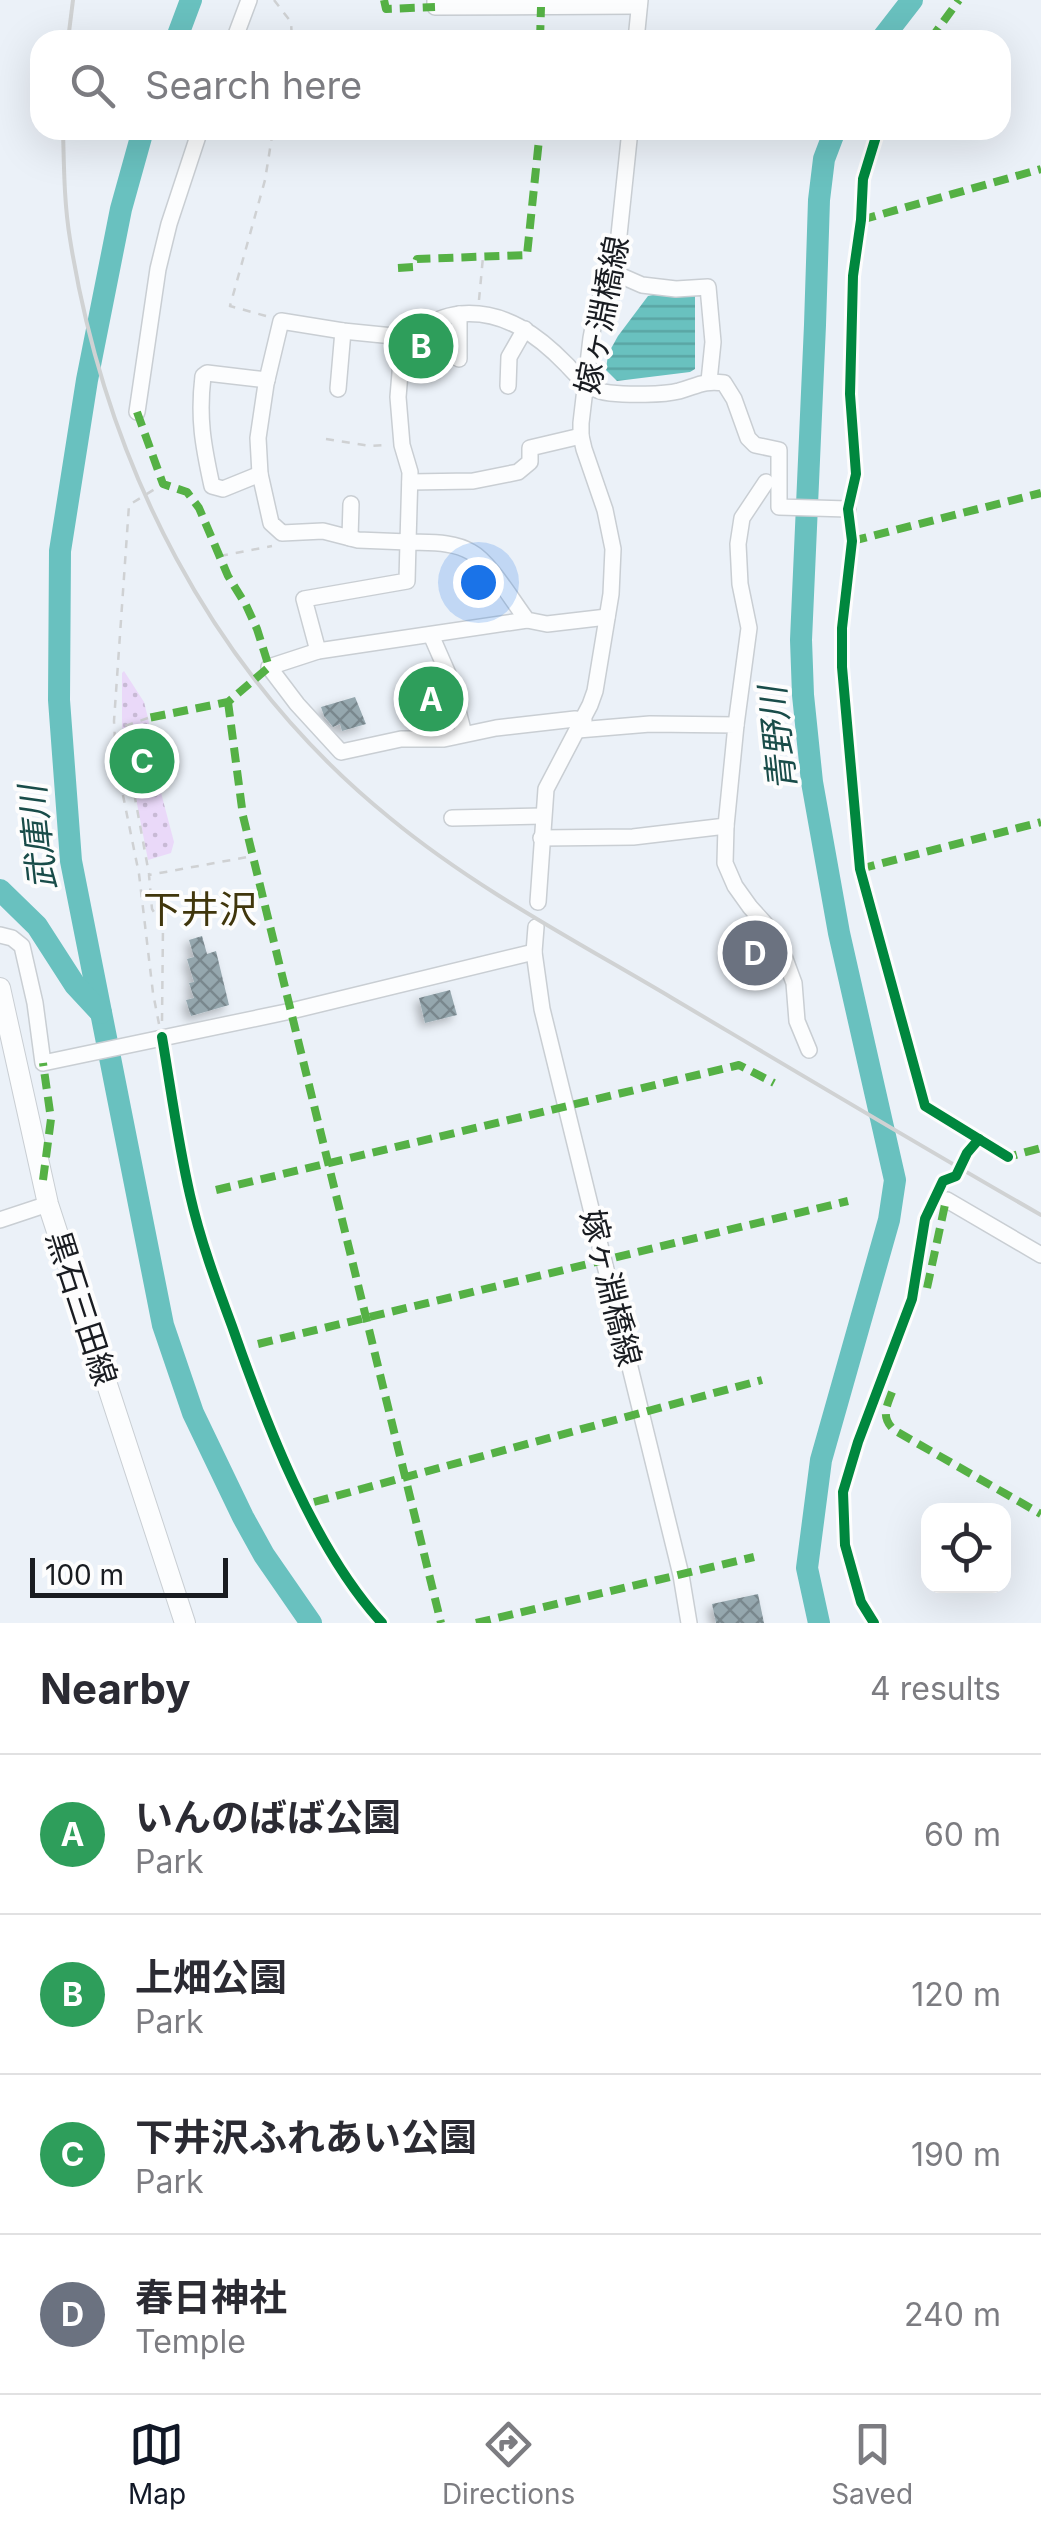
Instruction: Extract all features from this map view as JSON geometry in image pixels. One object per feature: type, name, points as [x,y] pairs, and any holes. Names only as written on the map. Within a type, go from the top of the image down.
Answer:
[{"type":"main road","name":"黒石三田線","points":[[0,988],[48,1204],[184,1623]]},
{"type":"street","points":[[238,30],[249,0]]},
{"type":"street","points":[[435,0],[435,7],[639,3],[637,30]]},
{"type":"street","points":[[137,412],[158,269],[197,140]]},
{"type":"street","name":"嫁ヶ淵橋線","points":[[538,902],[546,789],[595,691],[611,594],[613,549],[581,436],[596,312],[620,235],[629,140]]},
{"type":"street","points":[[610,271],[642,286],[708,286],[714,342],[709,381]]},
{"type":"street","points":[[459,314],[459,359]]},
{"type":"street","points":[[527,620],[483,561],[470,550],[438,543],[358,540],[322,531],[282,533],[271,522],[260,474],[258,438],[281,321],[404,337],[459,314],[477,315],[507,320],[525,329],[586,386],[609,393],[676,392],[709,381],[724,383],[748,438],[755,446],[779,450],[779,506],[848,508]]},
{"type":"street","points":[[508,386],[509,357],[525,329]]},
{"type":"street","points":[[338,389],[343,331]]},
{"type":"street","points":[[318,651],[304,599],[408,581],[410,482],[398,396],[404,337]]},
{"type":"street","points":[[260,474],[222,489],[212,486],[199,409],[203,376],[207,373],[267,380]]},
{"type":"street","points":[[410,482],[472,481],[518,472],[530,462],[530,448],[581,436]]},
{"type":"street","points":[[766,482],[742,518],[738,544],[740,584],[749,628],[736,724],[725,864],[735,886],[777,937],[794,983],[798,1021],[810,1050]]},
{"type":"street","points":[[350,538],[351,504]]},
{"type":"street","points":[[607,617],[547,624],[527,620],[318,651],[269,667],[341,752],[401,739],[444,739],[575,718],[581,725],[736,724]]},
{"type":"street","points":[[431,635],[449,676],[464,734]]},
{"type":"street","points":[[452,818],[544,816]]},
{"type":"street","points":[[542,838],[633,837],[726,826]]},
{"type":"street","name":"嫁ヶ淵橋線","points":[[536,927],[534,952],[542,1009],[689,1623]]},
{"type":"street","points":[[0,934],[22,946],[43,1062],[291,1011],[534,952]]},
{"type":"street","points":[[946,1200],[1041,1254]]},
{"type":"street","points":[[0,1220],[48,1204]]},
{"type":"path","points":[[274,0],[291,22],[291,30]]},
{"type":"path","points":[[271,140],[265,180],[230,306],[281,321]]},
{"type":"path","points":[[477,315],[483,256]]},
{"type":"path","points":[[326,439],[371,446],[402,445]]},
{"type":"path","points":[[164,484],[129,505],[114,721],[116,761],[139,874],[157,1038],[190,1196],[264,1414],[331,1552],[382,1623]]},
{"type":"path","points":[[220,556],[274,546],[282,533]]},
{"type":"path","points":[[148,718],[122,727],[152,909],[163,926],[157,1038]]},
{"type":"path","points":[[149,875],[253,856]]},
{"type":"shaded area","points":[[124,671],[144,702],[174,842],[171,853],[148,860],[122,727]]},
{"type":"water","points":[[648,296],[695,296],[695,369],[617,381],[606,370],[608,354]]},
{"type":"building","points":[[355,697],[366,724],[342,731],[340,724],[333,727],[321,707]]},
{"type":"building","points":[[202,936],[207,954],[216,951],[229,1005],[191,1016],[186,1000],[194,998],[189,983],[194,982],[187,959],[194,957],[189,940]]},
{"type":"building","points":[[450,990],[457,1015],[425,1023],[419,998]]},
{"type":"building","points":[[758,1594],[764,1623],[716,1623],[712,1604]]},
{"type":"waterway","name":"武庫川","points":[[180,30],[191,0]]},
{"type":"waterway","name":"青野川","points":[[889,30],[912,0]]},
{"type":"waterway","name":"武庫川","points":[[140,140],[121,209],[87,380],[60,551],[59,700],[71,861],[163,1325],[193,1413],[243,1517],[311,1623]]},
{"type":"waterway","name":"青野川","points":[[819,1623],[807,1568],[821,1460],[889,1220],[895,1180],[839,933],[812,782],[803,695],[801,640],[819,200],[824,159],[831,140]]},
{"type":"waterway","points":[[0,890],[37,926],[75,985],[101,1013]]},
{"type":"railway","points":[[69,30],[73,0]]},
{"type":"railway","points":[[63,140],[70,239],[87,323],[110,404],[140,483],[176,558],[220,630],[270,698],[326,761],[423,844],[492,891],[1041,1215]]},
{"type":"marked path","points":[[384,0],[386,9],[435,7]]},
{"type":"marked path","points":[[937,30],[959,0]]},
{"type":"marked path","points":[[540,30],[541,7]]},
{"type":"marked path","points":[[398,268],[414,267],[417,259],[527,255],[539,140]]},
{"type":"marked path","points":[[861,220],[1041,169]]},
{"type":"marked path","points":[[137,412],[163,484],[187,492],[199,508],[228,576],[257,629],[269,667],[228,702],[148,718]]},
{"type":"marked path","points":[[852,541],[1041,493]]},
{"type":"marked path","points":[[228,702],[243,816],[441,1623]]},
{"type":"marked path","points":[[860,869],[1041,822]]},
{"type":"marked path","points":[[43,1063],[51,1119],[43,1180]]},
{"type":"marked path","points":[[216,1190],[739,1065],[774,1083]]},
{"type":"marked path","points":[[1003,1154],[1008,1157],[1041,1148]]},
{"type":"marked path","points":[[927,1288],[946,1200]]},
{"type":"marked path","points":[[258,1344],[848,1201]]},
{"type":"marked path","points":[[314,1502],[762,1380]]},
{"type":"marked path","points":[[892,1392],[886,1416],[894,1430],[1041,1514]]},
{"type":"marked path","points":[[476,1623],[754,1557]]},
{"type":"cycle path","points":[[875,140],[863,179],[853,276],[850,394],[856,474],[848,509],[852,541],[842,628],[860,869],[925,1106],[1008,1157]]},
{"type":"cycle path","points":[[162,1037],[194,1211],[260,1402],[313,1521],[357,1593],[382,1623]]},
{"type":"cycle path","points":[[874,1623],[861,1602],[845,1545],[843,1492],[912,1299],[925,1219],[943,1181],[956,1176],[979,1139]]},
{"type":"place","name":"上畑公園","points":[[421,346]]},
{"type":"place","name":"いんのばば公園","points":[[431,699]]},
{"type":"place","name":"下井沢ふれあい公園","points":[[142,761]]},
{"type":"place","name":"春日神社","points":[[755,953]]},
{"type":"district","name":"下井沢","points":[[200,909]]}]
